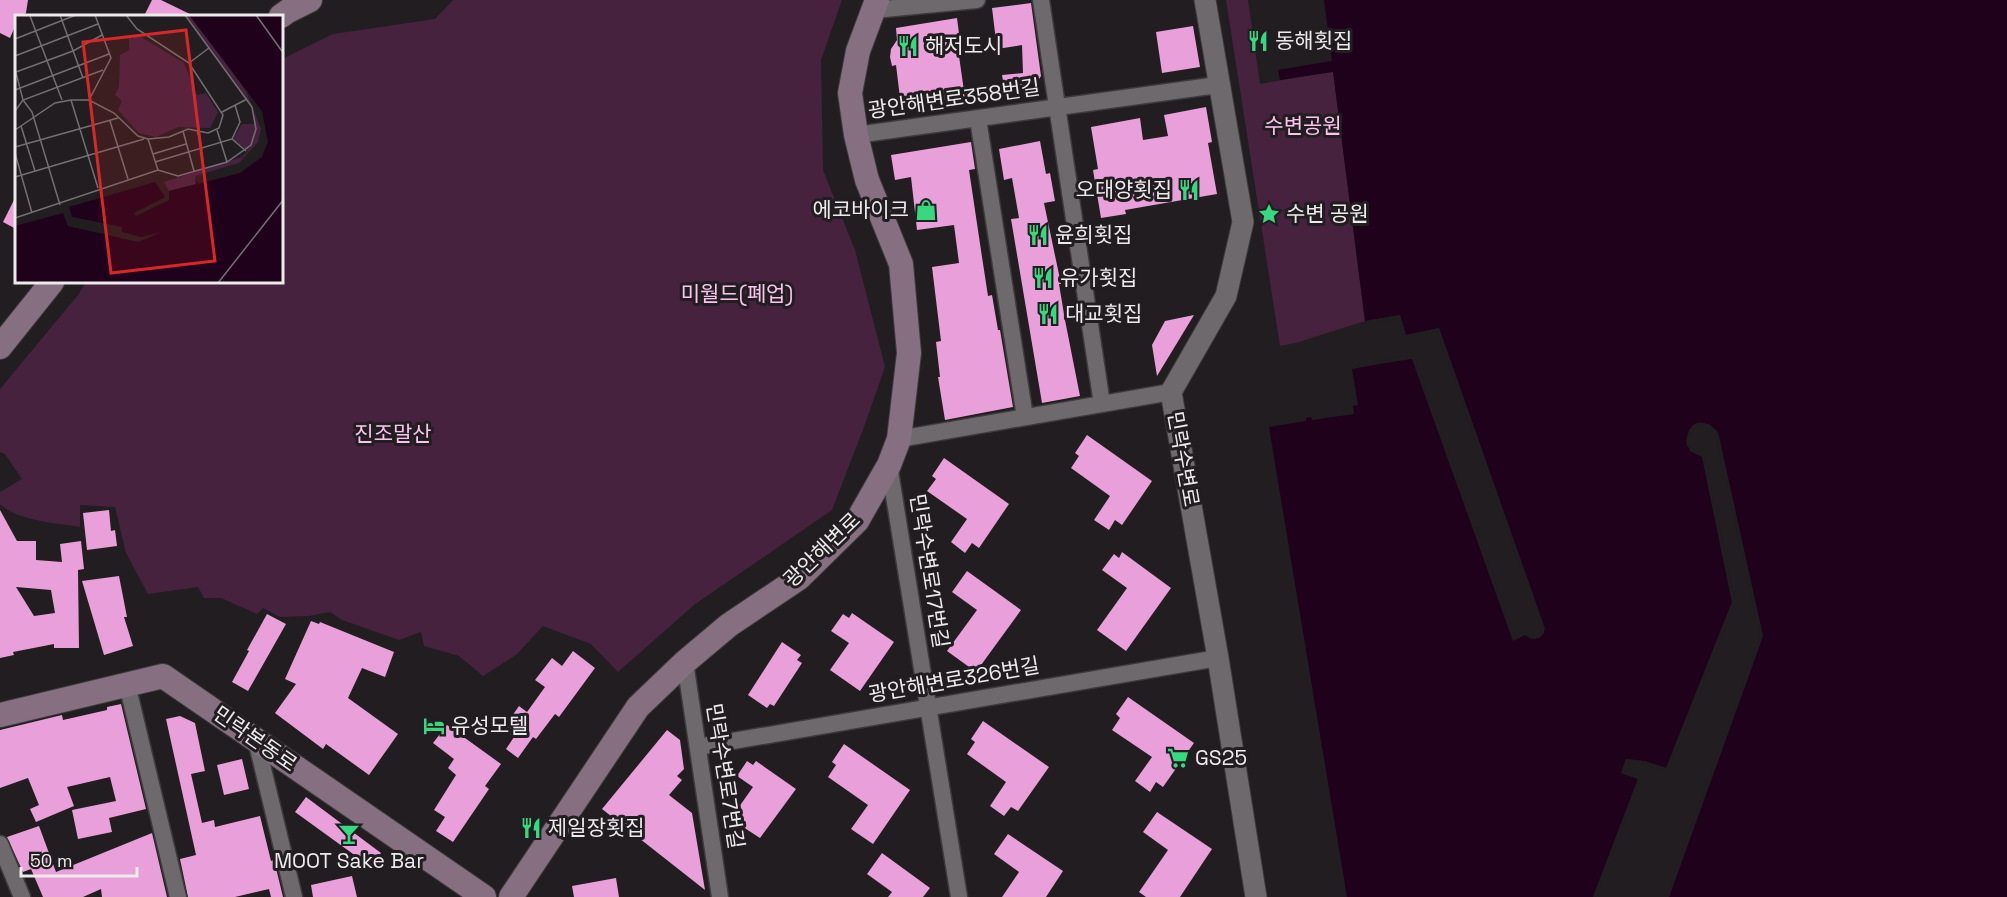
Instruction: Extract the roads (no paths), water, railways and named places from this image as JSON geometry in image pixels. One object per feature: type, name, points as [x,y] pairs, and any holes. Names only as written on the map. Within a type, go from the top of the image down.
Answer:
[{"type":"main road","points":[[284,9],[310,0]]},
{"type":"main road","name":"광안해변로","points":[[511,897],[638,707],[685,662],[729,625],[799,578],[857,521],[889,465],[899,439],[909,353],[901,264],[867,180],[856,135],[850,93],[858,51],[876,5]]},
{"type":"main road","points":[[0,347],[50,284]]},
{"type":"main road","name":"민락본동로","points":[[0,715],[163,676],[484,897]]},
{"type":"street","name":"광안해변로","points":[[876,5],[976,0]]},
{"type":"street","name":"광안해변로358번길","points":[[1041,0],[1058,108]]},
{"type":"street","name":"민락수변로","points":[[1205,0],[1243,222],[1226,296],[1171,392],[1218,658],[1256,897]]},
{"type":"street","name":"광안해변로358번길","points":[[856,135],[1218,86]]},
{"type":"street","points":[[1058,108],[1102,404]]},
{"type":"street","points":[[978,118],[1025,417]]},
{"type":"street","points":[[899,439],[1171,392]]},
{"type":"street","name":"민락수변로17번길","points":[[889,465],[959,897]]},
{"type":"street","name":"광안해변로326번길","points":[[698,747],[1218,658]]},
{"type":"street","name":"민락수변로7번길","points":[[685,662],[720,897]]},
{"type":"street","points":[[127,684],[178,897]]},
{"type":"street","points":[[256,740],[294,897]]},
{"type":"street","points":[[0,844],[22,897]]},
{"type":"place","name":"동해횟집","points":[[1258,41]]},
{"type":"place","name":"해저도시","points":[[908,46]]},
{"type":"place","name":"오대양횟집","points":[[1189,190]]},
{"type":"place","name":"에코바이크","points":[[926,210]]},
{"type":"place","name":"수변 공원","points":[[1269,214]]},
{"type":"place","name":"윤희횟집","points":[[1038,235]]},
{"type":"place","name":"유가횟집","points":[[1043,278]]},
{"type":"place","name":"대교횟집","points":[[1048,314]]},
{"type":"place","name":"유성모텔","points":[[434,726]]},
{"type":"place","name":"GS25","points":[[1178,758]]},
{"type":"place","name":"제일장횟집","points":[[531,828]]},
{"type":"place","name":"MOOT Sake Bar","points":[[349,834]]},
{"type":"park label","name":"수변공원","points":[[1303,126]]},
{"type":"park label","name":"미월드(폐업)","points":[[737,294]]},
{"type":"park label","name":"진조말산","points":[[393,434]]}]
